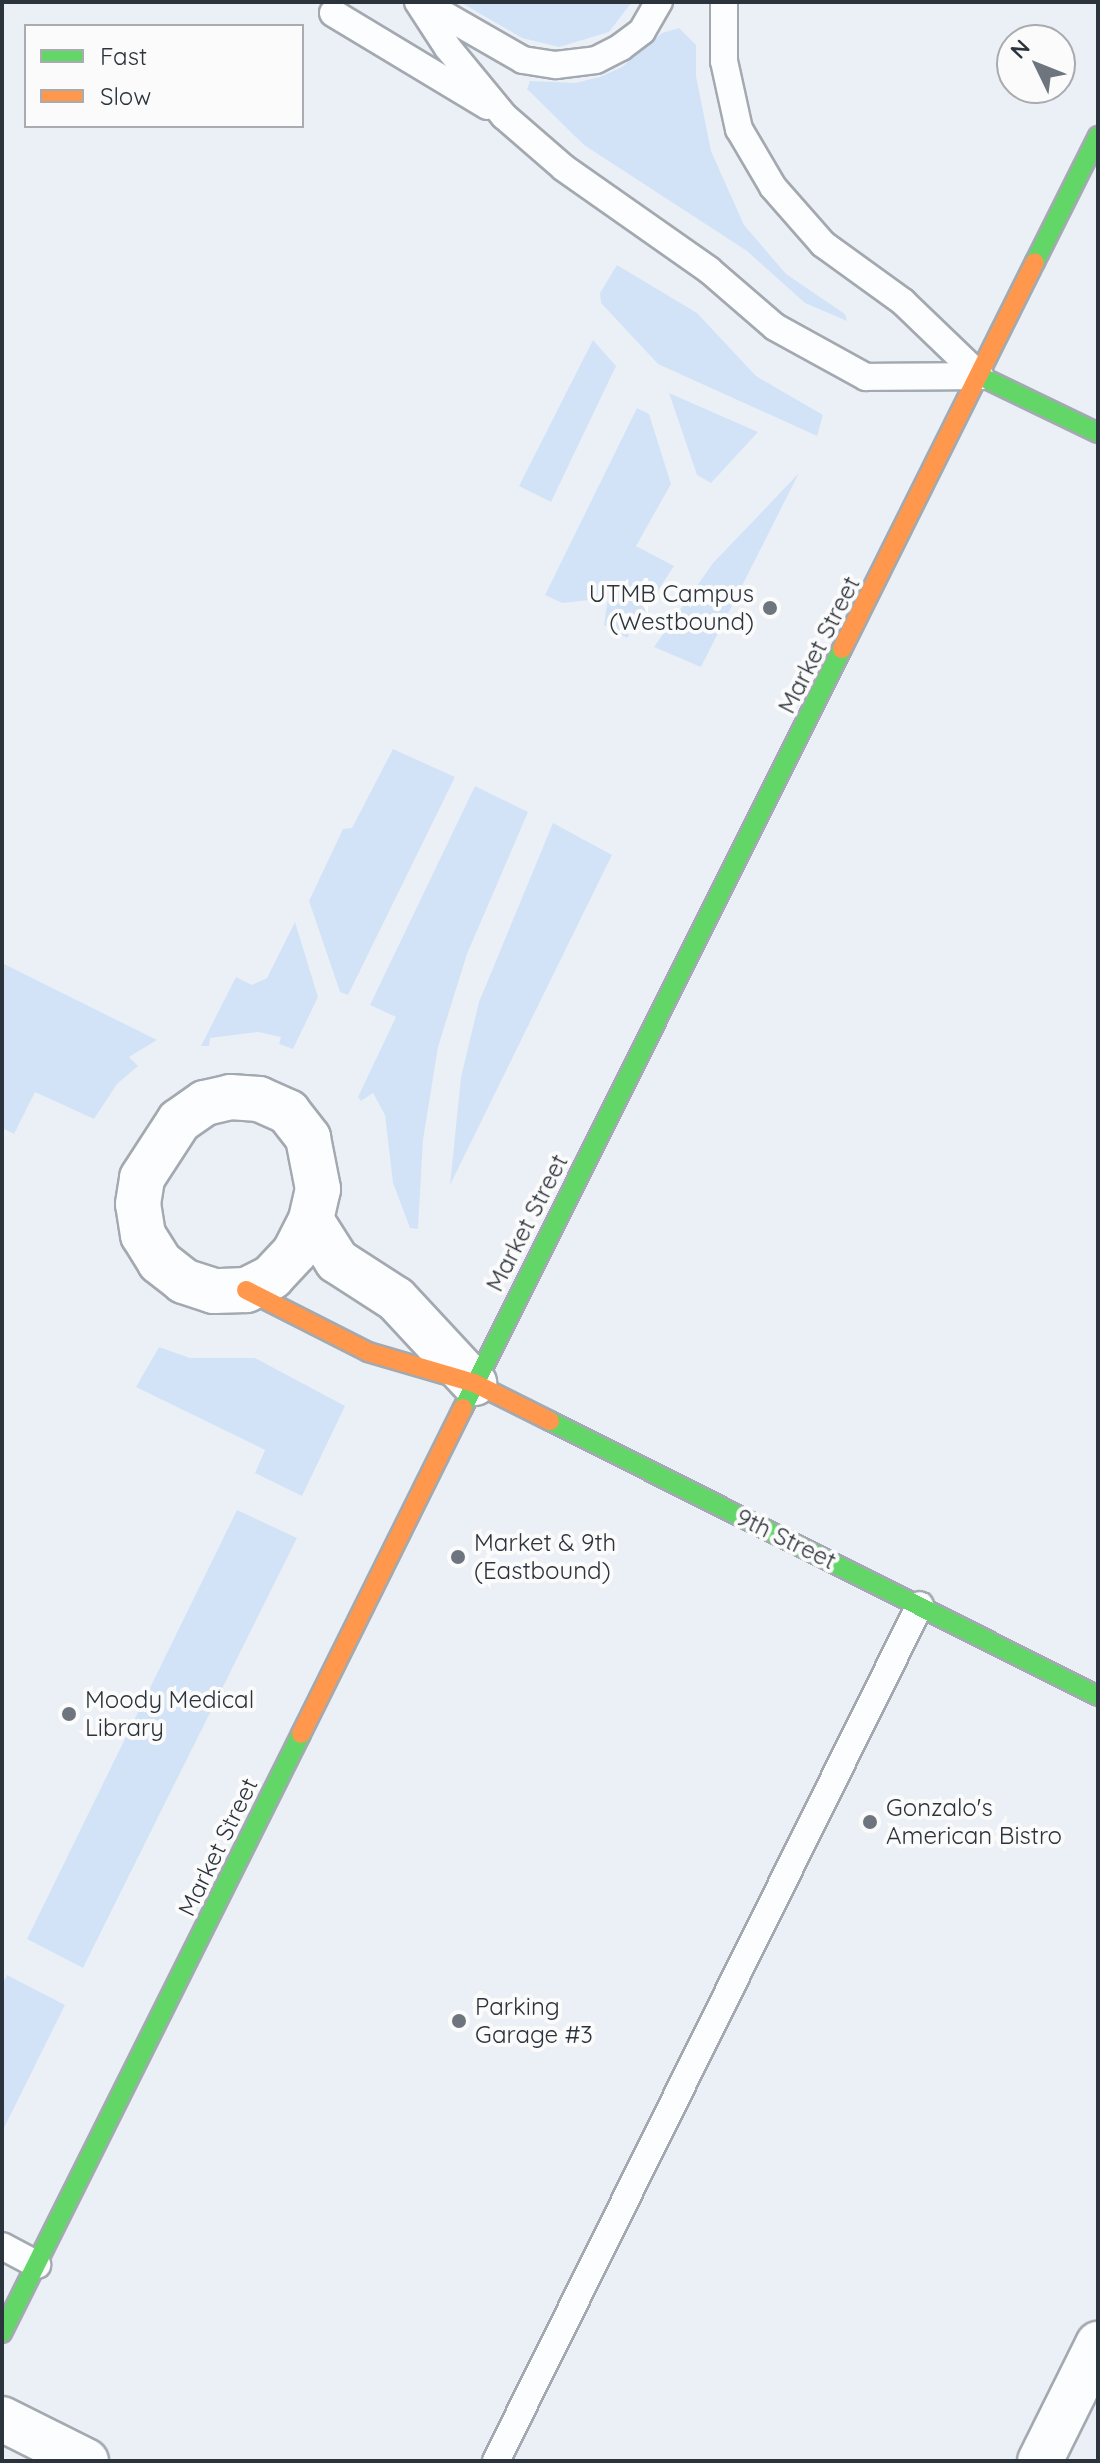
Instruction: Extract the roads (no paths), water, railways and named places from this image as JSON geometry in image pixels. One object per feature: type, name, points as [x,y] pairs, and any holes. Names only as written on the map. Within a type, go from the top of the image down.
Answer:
[{"type":"main road","name":"Market Street","points":[[2,2333],[1098,136]]},
{"type":"main road","points":[[980,376],[1098,433]]},
{"type":"main road","name":"9th Street","points":[[246,1290],[368,1352],[474,1383],[1098,1696]]},
{"type":"street","name":"9th Street","points":[[230,1097],[259,1099],[288,1112],[308,1138],[316,1164],[318,1189],[311,1220],[295,1252],[272,1277],[246,1290],[214,1291],[184,1281],[160,1262],[143,1235],[138,1204],[142,1178],[179,1121],[205,1103],[230,1097]]},
{"type":"street","name":"9th Street","points":[[311,1220],[337,1261],[396,1299],[474,1383]]},
{"type":"street","points":[[1040,2461],[1098,2344]]},
{"type":"street","points":[[2,2419],[86,2461]]},
{"type":"lane","points":[[420,2],[523,60],[556,65],[596,60],[621,47],[642,31],[659,2]]},
{"type":"lane","points":[[420,2],[448,48],[504,116],[564,168],[709,270],[775,327],[866,377],[980,376]]},
{"type":"lane","points":[[724,2],[724,61],[739,129],[773,187],[823,244],[903,302],[980,376]]},
{"type":"lane","points":[[333,13],[504,116]]},
{"type":"lane","points":[[496,2461],[920,1605]]},
{"type":"lane","points":[[2,2246],[37,2265]]},
{"type":"place","name":"UTMB Campus (Westbound)","points":[[770,608]]},
{"type":"place","name":"Market & 9th (Eastbound)","points":[[458,1557]]},
{"type":"place","name":"Moody Medical Library","points":[[69,1714]]},
{"type":"place","name":"Gonzalo's American Bistro","points":[[870,1822]]},
{"type":"place","name":"Parking Garage #3","points":[[459,2021]]}]
